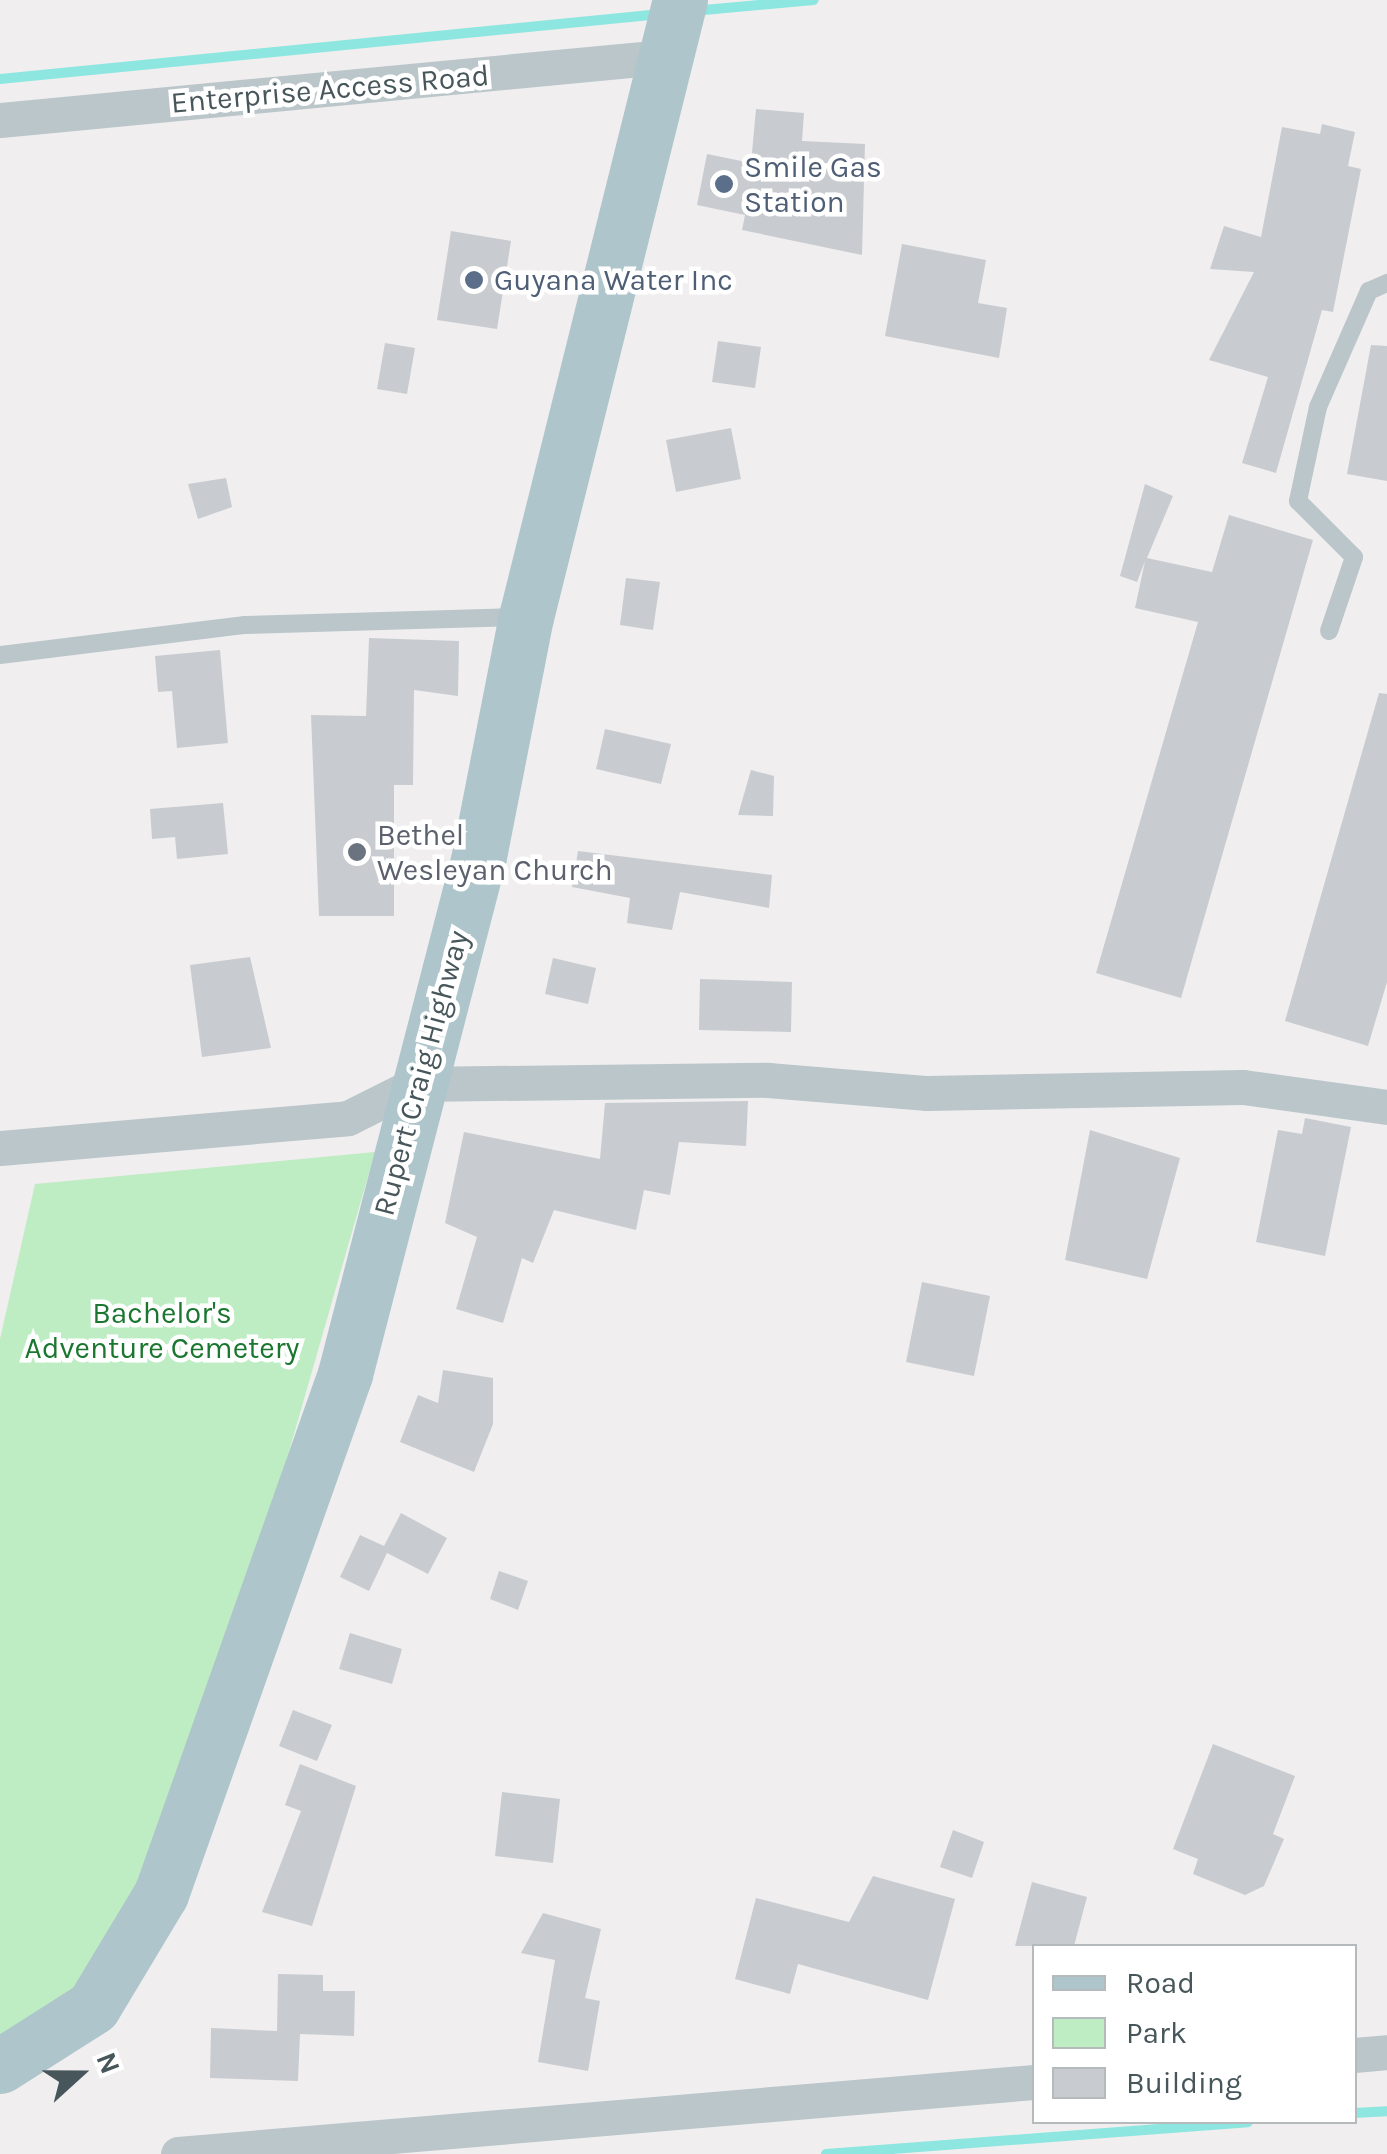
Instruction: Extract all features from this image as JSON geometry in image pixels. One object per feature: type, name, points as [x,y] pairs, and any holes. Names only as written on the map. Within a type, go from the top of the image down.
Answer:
[{"type":"main road","name":"Rupert Craig Highway","points":[[0,2066],[93,2006],[161,1894],[346,1374],[416,1084],[480,856],[526,617],[661,57],[680,0]]},
{"type":"street","name":"Enterprise Access Road","points":[[0,120],[661,57]]},
{"type":"street","points":[[0,1148],[348,1118],[416,1084],[768,1080],[927,1092],[1243,1086],[1387,1108]]},
{"type":"street","points":[[1357,2054],[1387,2052]]},
{"type":"street","points":[[178,2154],[1032,2082]]},
{"type":"lane","points":[[1329,631],[1354,556],[1298,501],[1318,407],[1368,291],[1387,283]]},
{"type":"lane","points":[[0,655],[245,625],[526,617]]},
{"type":"green space","name":"Bachelor's Adventure Cemetery","points":[[375,1152],[271,1514],[138,1902],[77,1994],[0,2038],[0,1339],[35,1184]]},
{"type":"building","points":[[756,109],[804,113],[802,141],[865,144],[862,255],[742,230],[745,215],[697,205],[707,154],[751,163]]},
{"type":"building","points":[[1322,124],[1355,132],[1348,166],[1361,169],[1333,312],[1322,310],[1276,473],[1242,463],[1268,377],[1209,360],[1254,272],[1210,269],[1224,226],[1261,237],[1282,127],[1320,134]]},
{"type":"building","name":"Guyana Water Inc","points":[[451,231],[511,241],[497,329],[437,320]]},
{"type":"building","points":[[902,244],[986,260],[978,303],[1007,308],[999,358],[885,336]]},
{"type":"building","points":[[718,341],[761,347],[755,388],[712,382]]},
{"type":"building","points":[[385,343],[415,348],[407,394],[377,389]]},
{"type":"building","points":[[1371,345],[1387,346],[1387,481],[1347,474]]},
{"type":"building","points":[[731,428],[741,479],[676,492],[666,440]]},
{"type":"building","points":[[226,478],[232,507],[198,519],[188,484]]},
{"type":"building","points":[[1145,484],[1173,496],[1147,558],[1212,572],[1229,515],[1313,540],[1181,998],[1096,973],[1198,622],[1135,608],[1145,561],[1137,582],[1120,576]]},
{"type":"building","points":[[626,578],[660,582],[653,630],[620,625]]},
{"type":"building","points":[[369,638],[459,641],[458,696],[414,690],[413,785],[394,785],[394,916],[319,916],[311,715],[366,716]]},
{"type":"building","points":[[220,650],[228,743],[177,748],[172,691],[158,692],[155,656]]},
{"type":"building","points":[[1379,693],[1387,694],[1387,982],[1368,1046],[1285,1021]]},
{"type":"building","points":[[605,729],[671,744],[661,784],[596,769]]},
{"type":"building","points":[[751,770],[774,776],[773,816],[738,815]]},
{"type":"building","points":[[223,803],[228,854],[177,859],[175,837],[152,839],[150,809]]},
{"type":"building","points":[[578,851],[772,875],[769,908],[680,892],[672,930],[627,923],[630,898],[572,887]]},
{"type":"building","points":[[250,957],[271,1048],[202,1057],[190,965]]},
{"type":"building","points":[[553,958],[596,968],[588,1004],[545,994]]},
{"type":"building","points":[[700,979],[792,982],[791,1032],[699,1030]]},
{"type":"building","points":[[748,1101],[746,1146],[679,1142],[670,1195],[644,1190],[636,1230],[554,1210],[533,1263],[522,1258],[503,1323],[456,1309],[477,1237],[445,1223],[464,1132],[600,1159],[605,1103]]},
{"type":"building","points":[[1305,1118],[1351,1127],[1325,1256],[1256,1242],[1278,1130],[1302,1134]]},
{"type":"building","points":[[1090,1130],[1180,1158],[1147,1279],[1065,1260]]},
{"type":"building","points":[[922,1282],[990,1296],[974,1376],[906,1362]]},
{"type":"building","points":[[443,1370],[493,1378],[493,1424],[474,1472],[400,1442],[418,1395],[438,1403]]},
{"type":"building","points":[[401,1513],[447,1538],[428,1574],[387,1553],[369,1591],[340,1577],[360,1535],[384,1546]]},
{"type":"building","points":[[499,1571],[528,1581],[518,1610],[490,1599]]},
{"type":"building","points":[[350,1633],[402,1649],[392,1684],[339,1669]]},
{"type":"building","points":[[293,1710],[332,1725],[317,1761],[279,1746]]},
{"type":"building","points":[[1213,1744],[1295,1776],[1273,1834],[1284,1839],[1264,1886],[1245,1895],[1193,1874],[1198,1859],[1173,1849]]},
{"type":"building","points":[[300,1764],[356,1786],[312,1926],[262,1912],[301,1811],[285,1805]]},
{"type":"building","points":[[502,1792],[560,1799],[553,1863],[495,1856]]},
{"type":"building","points":[[953,1830],[984,1842],[972,1878],[940,1867]]},
{"type":"building","points":[[873,1876],[955,1899],[928,2000],[798,1964],[790,1994],[735,1979],[756,1898],[849,1922]]},
{"type":"building","points":[[1032,1882],[1087,1897],[1075,1944],[1015,1946]]},
{"type":"building","points":[[543,1913],[601,1929],[585,1998],[600,2001],[588,2071],[538,2062],[555,1960],[521,1953]]},
{"type":"building","points":[[278,1974],[323,1975],[323,1991],[355,1991],[354,2036],[300,2034],[298,2081],[210,2078],[211,2028],[277,2031]]},
{"type":"waterway","points":[[693,11],[813,0]]},
{"type":"waterway","points":[[0,79],[661,14]]},
{"type":"waterway","points":[[1357,2113],[1387,2111]]},
{"type":"waterway","points":[[826,2154],[1222,2124]]},
{"type":"place","name":"Smile Gas Station","points":[[724,184]]},
{"type":"place","name":"Guyana Water Inc","points":[[474,280]]},
{"type":"place","name":"Bethel Wesleyan Church","points":[[357,852]]}]
